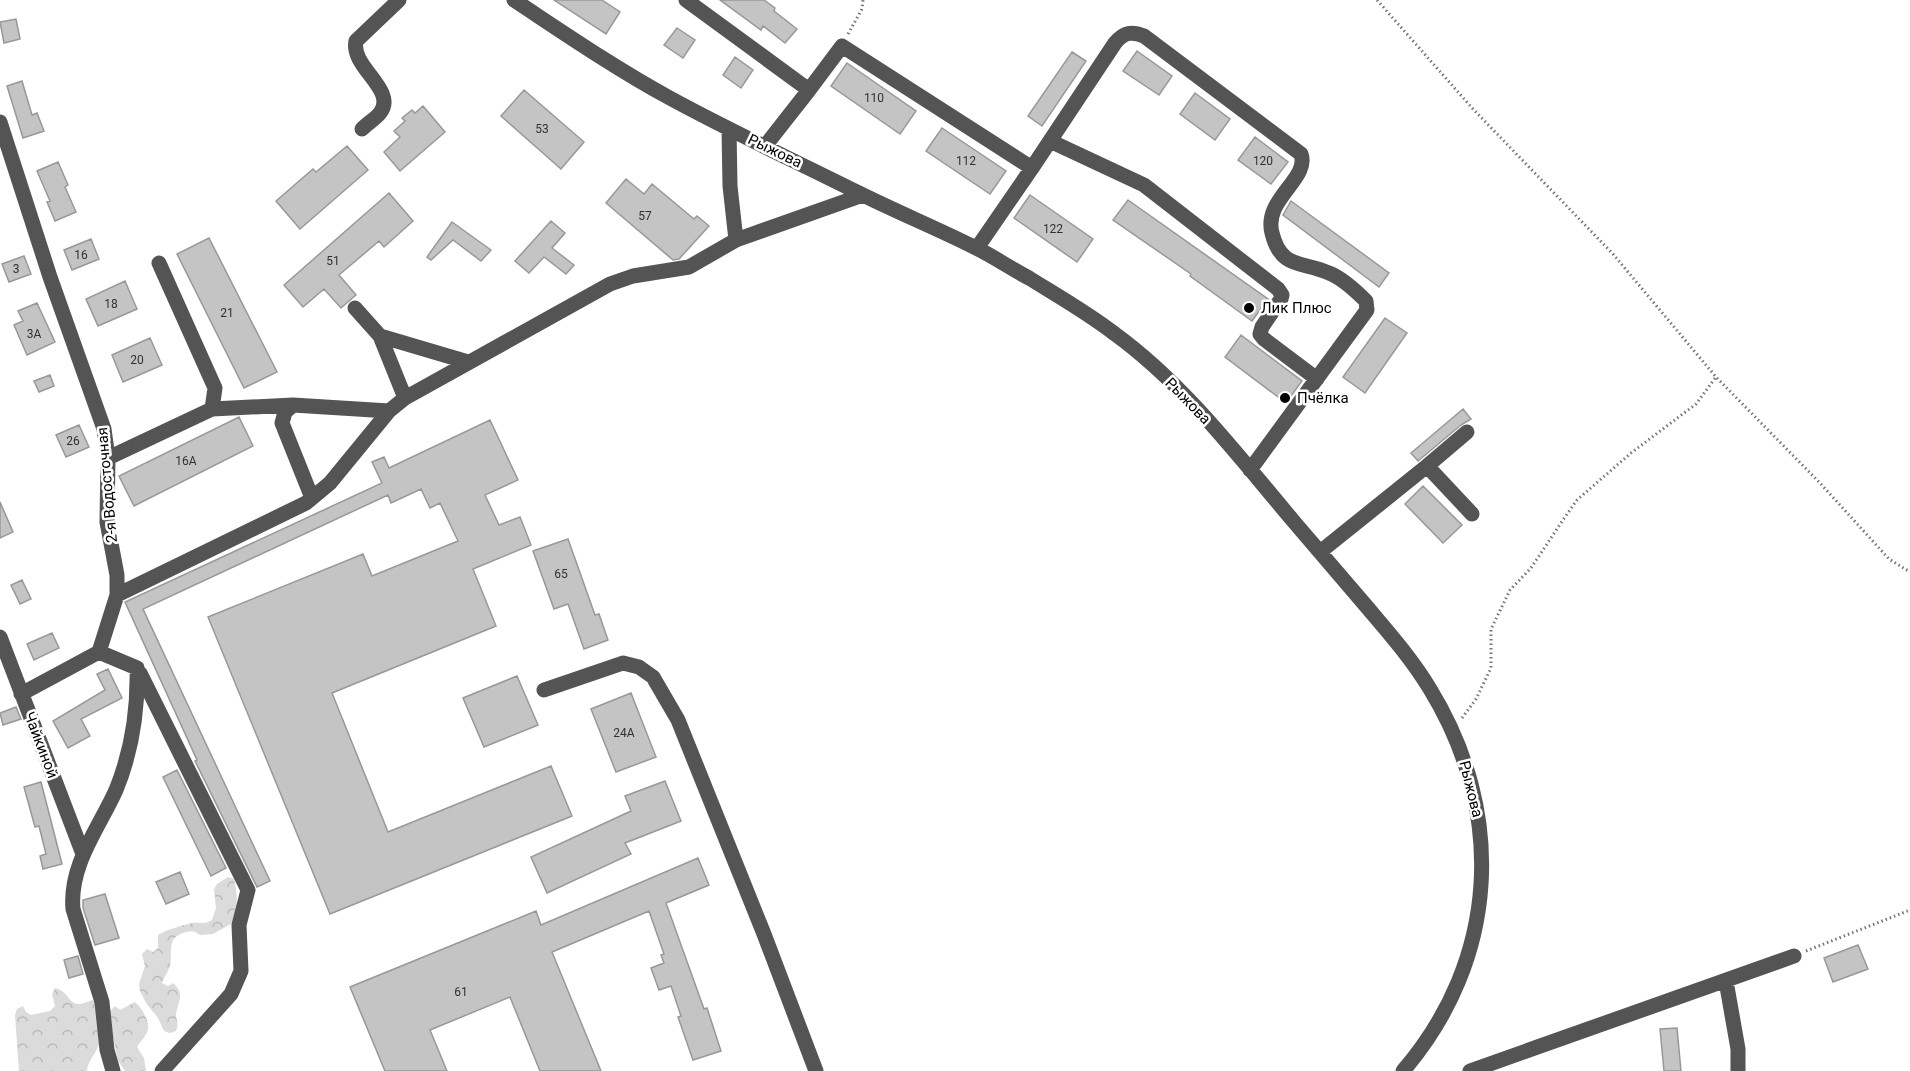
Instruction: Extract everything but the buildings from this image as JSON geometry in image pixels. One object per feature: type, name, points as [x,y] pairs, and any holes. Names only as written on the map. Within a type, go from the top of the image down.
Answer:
[{"type":"street","points":[[362,129],[381,112],[384,100],[380,90],[357,57],[354,49],[356,40],[399,0]]},
{"type":"street","name":"Рыжова","points":[[513,0],[665,95],[863,195],[977,248],[1069,302],[1117,335],[1165,376],[1207,419],[1399,645],[1428,686],[1452,729],[1469,775],[1478,810],[1483,853],[1480,900],[1470,951],[1460,981],[1432,1030],[1403,1071]]},
{"type":"street","points":[[686,0],[809,90]]},
{"type":"street","points":[[977,248],[1116,43],[1128,32],[1144,36],[1301,154],[1303,159],[1300,171],[1275,206],[1270,225],[1272,234],[1286,258],[1303,266],[1332,274],[1363,298],[1368,306],[1365,314],[1250,470]]},
{"type":"street","points":[[765,146],[842,46],[1032,168]]},
{"type":"street","name":"2-я Водосточная","points":[[0,122],[50,277],[104,429],[108,458],[107,522],[117,575],[117,595],[99,652]]},
{"type":"street","points":[[729,129],[730,186],[736,240]]},
{"type":"street","points":[[1050,141],[1144,185],[1278,289],[1282,295],[1281,299],[1262,327],[1260,334],[1317,379]]},
{"type":"street","points":[[117,595],[306,503],[330,483],[389,411],[405,398],[610,284],[633,276],[689,267],[736,240],[863,195]]},
{"type":"street","points":[[159,263],[215,388],[212,409]]},
{"type":"street","points":[[355,308],[380,336],[405,398]]},
{"type":"street","points":[[380,336],[468,362]]},
{"type":"street","points":[[108,458],[212,409],[293,405],[389,411]]},
{"type":"street","points":[[293,405],[285,412],[282,423],[312,498]]},
{"type":"street","points":[[1320,552],[1467,432]]},
{"type":"street","points":[[1427,466],[1472,514]]},
{"type":"street","name":"Чайкиной","points":[[0,637],[83,854]]},
{"type":"street","points":[[21,694],[99,652],[137,668],[248,891],[239,926],[241,971],[231,994],[162,1071]]},
{"type":"street","points":[[544,690],[623,663],[639,667],[653,677],[678,720],[816,1071]]},
{"type":"street","points":[[113,1071],[107,1050],[102,1002],[73,909],[73,889],[83,854],[117,788],[125,761],[133,731],[137,697],[137,668]]},
{"type":"street","points":[[1470,1071],[1794,956]]},
{"type":"street","points":[[1726,981],[1738,1049],[1738,1071]]},
{"type":"path","points":[[842,46],[862,9],[863,0]]},
{"type":"path","points":[[1377,0],[1473,109],[1613,254],[1716,377],[1820,483],[1890,559],[1910,572]]},
{"type":"path","points":[[1452,729],[1476,699],[1491,668],[1491,629],[1510,590],[1531,568],[1577,500],[1631,453],[1696,404],[1716,377]]},
{"type":"path","points":[[1794,956],[1910,910]]},
{"type":"green space","points":[[228,877],[234,879],[237,896],[231,924],[213,934],[200,935],[192,931],[183,933],[172,942],[170,966],[162,983],[168,986],[173,983],[179,992],[180,1000],[176,1012],[178,1025],[176,1031],[170,1033],[164,1031],[140,991],[139,984],[145,966],[142,954],[147,949],[153,952],[158,948],[158,935],[161,933],[189,924],[212,920],[216,908],[214,889],[217,884]]},
{"type":"green space","points":[[55,988],[61,990],[74,1003],[92,1000],[97,1004],[100,1024],[98,1048],[87,1071],[19,1071],[15,1015],[17,1009],[23,1006],[31,1015],[50,1011],[55,1006],[52,994]]},
{"type":"green space","points":[[135,1002],[144,1014],[148,1026],[146,1034],[137,1047],[144,1058],[146,1071],[125,1071],[118,1061],[109,1017],[110,1011],[115,1006],[120,1010]]},
{"type":"place","name":"Лик Плюс","points":[[1249,308]]},
{"type":"place","name":"Пчёлка","points":[[1285,398]]}]
